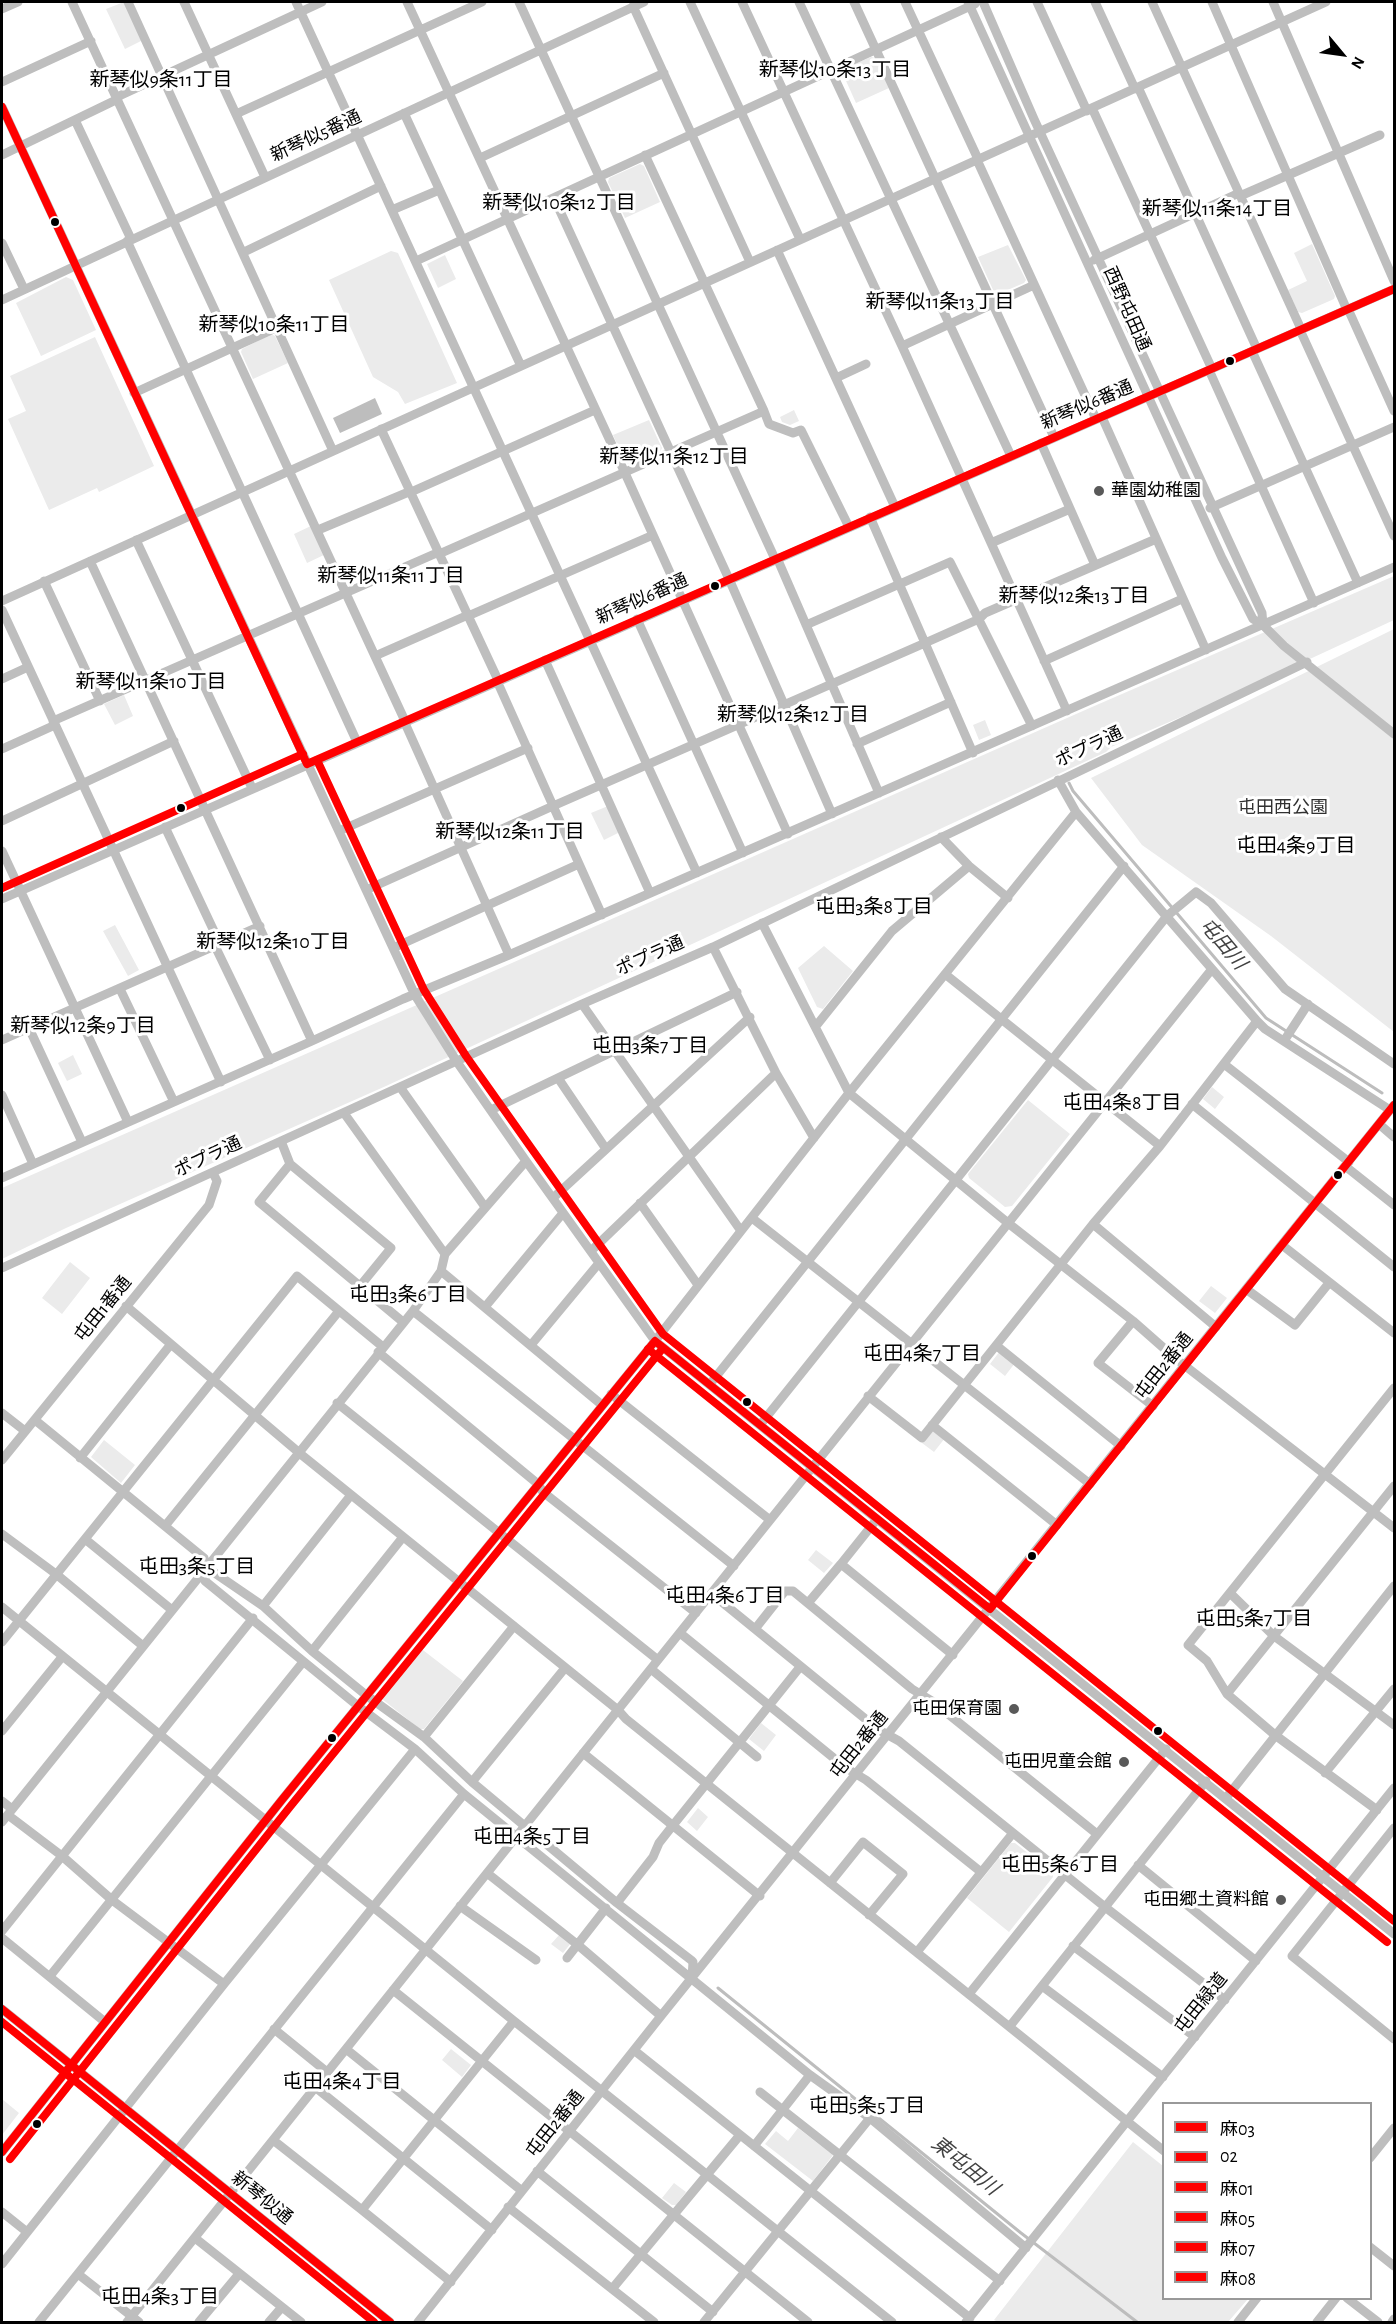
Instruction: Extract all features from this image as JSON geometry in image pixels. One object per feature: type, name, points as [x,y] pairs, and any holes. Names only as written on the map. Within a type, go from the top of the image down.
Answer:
[{"type":"street","points":[[2,9],[18,2]]},
{"type":"street","points":[[72,2],[318,530],[509,955]]},
{"type":"street","points":[[128,2],[333,451]]},
{"type":"street","points":[[184,2],[265,177]]},
{"type":"street","points":[[296,2],[697,873]]},
{"type":"street","points":[[2,155],[162,75],[322,2]]},
{"type":"street","points":[[407,2],[625,472],[788,834]]},
{"type":"street","points":[[236,114],[482,2]]},
{"type":"street","points":[[519,2],[776,559],[879,793]]},
{"type":"street","name":"新琴似5番通","points":[[2,300],[644,2]]},
{"type":"street","points":[[690,2],[800,239]]},
{"type":"street","points":[[742,2],[902,346],[1067,711]]},
{"type":"street","points":[[799,2],[1011,456]]},
{"type":"street","points":[[854,2],[1054,437]]},
{"type":"street","points":[[905,2],[1034,285],[1154,531],[1206,650]]},
{"type":"street","points":[[1037,2],[1151,233],[1314,603]]},
{"type":"street","points":[[1095,2],[1195,214],[1358,583]]},
{"type":"street","points":[[1152,2],[1395,536]]},
{"type":"street","points":[[1212,2],[1347,310],[1395,411]]},
{"type":"street","points":[[1273,2],[1395,281]]},
{"type":"street","points":[[2,601],[1326,2]]},
{"type":"street","points":[[416,261],[975,3]]},
{"type":"street","name":"西野屯田通","points":[[975,3],[1100,258],[1262,612],[1263,625]]},
{"type":"street","name":"西野屯田通","points":[[975,3],[1029,136],[1240,597],[1253,619],[1395,734]]},
{"type":"street","points":[[633,6],[750,262]]},
{"type":"street","points":[[2,82],[92,41]]},
{"type":"street","points":[[480,158],[664,73]]},
{"type":"street","points":[[2,107],[415,995],[457,1062],[655,1341],[1395,1934]]},
{"type":"street","points":[[404,113],[520,366]]},
{"type":"street","points":[[75,120],[185,369],[357,742]]},
{"type":"street","points":[[1088,263],[1151,233],[1380,135]]},
{"type":"street","points":[[645,155],[769,424],[793,433],[801,430],[849,527]]},
{"type":"street","points":[[244,252],[381,186]]},
{"type":"street","points":[[392,210],[439,190]]},
{"type":"street","points":[[554,198],[729,579],[832,814]]},
{"type":"street","points":[[2,243],[24,289]]},
{"type":"street","points":[[777,250],[895,507]]},
{"type":"street","points":[[902,346],[1034,285]]},
{"type":"street","name":"新琴似6番通","points":[[2,899],[1395,289]]},
{"type":"street","points":[[134,393],[278,327]]},
{"type":"street","points":[[836,378],[866,364]]},
{"type":"street","points":[[318,530],[596,410]]},
{"type":"street","points":[[2,749],[146,680],[532,514],[764,411]]},
{"type":"street","points":[[1202,511],[1395,427]]},
{"type":"street","points":[[381,429],[498,680],[602,915]]},
{"type":"street","points":[[1041,443],[1095,565]]},
{"type":"street","points":[[991,543],[1070,509]]},
{"type":"street","points":[[870,518],[973,753]]},
{"type":"street","points":[[375,656],[653,535]]},
{"type":"street","points":[[366,890],[925,644],[985,613],[1156,539]]},
{"type":"street","points":[[136,540],[252,788]]},
{"type":"street","points":[[90,561],[312,1041]]},
{"type":"street","points":[[806,625],[950,562],[1032,726]]},
{"type":"street","points":[[2,1178],[403,999],[788,834],[1395,567]]},
{"type":"street","points":[[44,581],[100,701]]},
{"type":"street","points":[[1044,661],[1182,599]]},
{"type":"street","points":[[2,610],[221,1082]]},
{"type":"street","points":[[637,619],[743,853]]},
{"type":"street","points":[[545,660],[650,893]]},
{"type":"street","name":"ポプラ通","points":[[2,1268],[582,1004],[713,947],[1307,662]]},
{"type":"street","points":[[2,679],[28,666]]},
{"type":"street","points":[[857,744],[951,702]]},
{"type":"street","points":[[2,821],[81,782],[174,741]]},
{"type":"street","points":[[339,831],[528,748]]},
{"type":"street","points":[[1058,780],[1076,812],[1125,866],[1257,1022],[1392,1107]]},
{"type":"street","points":[[2,2152],[366,1695],[655,1341],[849,1094],[1076,812]]},
{"type":"street","points":[[165,827],[270,1060]]},
{"type":"street","points":[[941,837],[969,866],[1008,897]]},
{"type":"street","points":[[2,851],[128,1122]]},
{"type":"street","points":[[393,948],[579,864]]},
{"type":"street","points":[[816,1026],[892,931],[969,866]]},
{"type":"street","points":[[710,1384],[1125,866]]},
{"type":"street","points":[[760,1425],[1167,916],[1197,892],[1211,903],[1285,989],[1395,1064]]},
{"type":"street","points":[[762,924],[849,1094],[1186,1365],[1395,1528]]},
{"type":"street","points":[[2,1040],[260,926]]},
{"type":"street","points":[[713,947],[776,1072],[814,1138]]},
{"type":"street","points":[[78,2274],[132,2321],[195,2238],[425,1949],[1212,969]]},
{"type":"street","points":[[945,974],[1160,1146]]},
{"type":"street","points":[[120,989],[174,1102]]},
{"type":"street","points":[[491,1110],[737,992]]},
{"type":"street","points":[[582,1004],[741,1231]]},
{"type":"street","points":[[1284,1041],[1308,1004]]},
{"type":"street","points":[[553,1198],[750,1017]]},
{"type":"street","points":[[868,1396],[922,1438],[1093,1224],[1160,1146],[1257,1022]]},
{"type":"street","points":[[29,1028],[82,1142]]},
{"type":"street","points":[[1224,1064],[1395,1205]]},
{"type":"street","points":[[591,1251],[776,1072]]},
{"type":"street","points":[[558,1078],[606,1149]]},
{"type":"street","points":[[400,1087],[485,1207]]},
{"type":"street","points":[[2,1095],[33,1164]]},
{"type":"street","points":[[1192,1104],[1395,1267]]},
{"type":"street","name":"屯田2番通","points":[[418,2322],[1392,1107]]},
{"type":"street","points":[[344,1113],[445,1254]]},
{"type":"street","points":[[1379,1124],[1395,1137]]},
{"type":"street","points":[[280,1142],[290,1164],[391,1248],[360,1286]]},
{"type":"street","points":[[7,1816],[380,1349],[413,1311],[441,1271],[445,1254],[526,1161]]},
{"type":"street","points":[[290,1164],[259,1202],[403,1322]]},
{"type":"street","name":"屯田1番通","points":[[2,1460],[209,1205],[217,1181],[213,1173]]},
{"type":"street","points":[[640,1203],[698,1285]]},
{"type":"street","points":[[485,1307],[563,1213]]},
{"type":"street","points":[[752,1218],[1090,1484]]},
{"type":"street","points":[[1093,1224],[1216,1327]]},
{"type":"street","points":[[1282,1245],[1395,1333]]},
{"type":"street","points":[[531,1345],[599,1263]]},
{"type":"street","points":[[441,1271],[603,1405]]},
{"type":"street","points":[[2,1642],[297,1276],[538,1484],[543,1492],[696,1613]]},
{"type":"street","points":[[1246,1289],[1295,1325],[1329,1283]]},
{"type":"street","points":[[126,1306],[255,1416],[618,1710],[626,1719],[1162,2149]]},
{"type":"street","points":[[165,1526],[339,1311]]},
{"type":"street","points":[[413,1311],[734,1566]]},
{"type":"street","points":[[1133,1321],[1098,1364],[1153,1406]]},
{"type":"street","points":[[80,1458],[171,1344]]},
{"type":"street","points":[[997,1346],[1120,1446]]},
{"type":"street","points":[[1377,1810],[1275,1735],[1227,1694],[1207,1661],[1188,1645],[1395,1388]]},
{"type":"street","points":[[611,1394],[770,1520]]},
{"type":"street","points":[[337,1403],[658,1660]]},
{"type":"street","points":[[2,1413],[25,1431]]},
{"type":"street","points":[[35,1420],[204,1558],[205,1581],[253,1618],[303,1662],[415,1749],[464,1794],[810,2075],[870,2118],[1029,2243]]},
{"type":"street","points":[[932,1425],[1057,1525]]},
{"type":"street","points":[[1227,1694],[1395,1486]]},
{"type":"street","points":[[263,1606],[351,1495]]},
{"type":"street","points":[[808,1603],[877,1519]]},
{"type":"street","points":[[2,1534],[56,1574],[143,1646]]},
{"type":"street","points":[[312,1651],[403,1537]]},
{"type":"street","points":[[85,1539],[172,1610]]},
{"type":"street","points":[[841,1564],[953,1654]]},
{"type":"street","points":[[206,1567],[263,1606],[312,1651],[366,1695],[424,1737],[472,1782],[693,1962],[692,1979]]},
{"type":"street","points":[[1226,1798],[1395,1586]]},
{"type":"street","points":[[755,1629],[785,1591],[793,1591],[911,1689],[932,1701],[1097,1834]]},
{"type":"street","points":[[1230,1593],[1274,1636],[1395,1725]]},
{"type":"street","points":[[712,1594],[800,1667],[899,1741],[1105,1907],[1225,2000]]},
{"type":"street","points":[[2,1607],[105,1693],[892,2322]]},
{"type":"street","points":[[2,1931],[253,1618]]},
{"type":"street","points":[[424,1737],[514,1626]]},
{"type":"street","points":[[680,1633],[768,1706],[981,1872]]},
{"type":"street","points":[[2,1731],[62,1656]]},
{"type":"street","points":[[50,1976],[303,1662]]},
{"type":"street","points":[[617,1902],[653,1857],[659,1843],[673,1824],[800,1667]]},
{"type":"street","points":[[472,1782],[565,1668]]},
{"type":"street","points":[[651,1669],[757,1757]]},
{"type":"street","points":[[1325,1773],[1395,1689]]},
{"type":"street","points":[[2,2264],[224,1984],[415,1749]]},
{"type":"street","points":[[969,1994],[1166,1749]]},
{"type":"street","points":[[583,1753],[760,1896]]},
{"type":"street","points":[[1010,2026],[1206,1781]]},
{"type":"street","name":"屯田緑道","points":[[968,2320],[1395,1788]]},
{"type":"street","points":[[39,2322],[464,1794]]},
{"type":"street","points":[[2,1801],[7,1816],[62,1856],[112,1900],[224,1984]]},
{"type":"street","points":[[1395,1828],[1292,1956],[1395,2039]]},
{"type":"street","points":[[917,1952],[1012,1833]]},
{"type":"street","points":[[830,1883],[863,1842],[903,1874],[869,1915]]},
{"type":"street","points":[[1138,1865],[1256,1961]]},
{"type":"street","points":[[487,1873],[578,1945],[661,2016]]},
{"type":"street","points":[[460,1906],[536,1960]]},
{"type":"street","points":[[567,1958],[606,1908]]},
{"type":"street","points":[[2,1938],[105,2022]]},
{"type":"street","points":[[1073,1946],[1195,2037]]},
{"type":"street","points":[[1041,1986],[1163,2077]]},
{"type":"street","points":[[393,1990],[808,2322]]},
{"type":"street","name":"新琴似通","points":[[2,2009],[390,2322]]},
{"type":"street","points":[[362,2210],[514,2021]]},
{"type":"street","points":[[274,2029],[327,2072]]},
{"type":"street","points":[[346,2049],[522,2191]]},
{"type":"street","points":[[635,2051],[968,2320]]},
{"type":"street","points":[[754,2146],[810,2075]]},
{"type":"street","points":[[315,2087],[492,2230]]},
{"type":"street","points":[[760,2092],[1000,2281]]},
{"type":"street","points":[[704,2322],[870,2118]]},
{"type":"street","points":[[1372,2157],[1395,2128]]},
{"type":"street","points":[[612,2289],[740,2135]]},
{"type":"street","points":[[273,2140],[451,2282]]},
{"type":"street","points":[[537,2171],[712,2312]]},
{"type":"street","points":[[508,2207],[654,2322]]},
{"type":"street","points":[[2,2212],[27,2232]]},
{"type":"street","points":[[195,2238],[301,2322]]},
{"type":"street","points":[[1372,2248],[1395,2266]]},
{"type":"street","points":[[200,2322],[239,2274]]},
{"type":"street","points":[[1238,2322],[1255,2300]]},
{"type":"street","points":[[1317,2322],[1334,2300]]},
{"type":"street","points":[[1350,2300],[1378,2322]]},
{"type":"street","points":[[269,2322],[282,2307]]},
{"type":"green space","points":[[124,2],[143,40],[125,49],[106,9]]},
{"type":"green space","points":[[871,57],[875,58],[889,88],[856,103],[842,72],[843,69]]},
{"type":"green space","points":[[640,164],[644,166],[660,202],[625,218],[608,182],[609,178]]},
{"type":"green space","points":[[1312,244],[1335,296],[1334,299],[1302,313],[1298,312],[1288,290],[1307,281],[1294,253]]},
{"type":"green space","points":[[1008,245],[1026,280],[998,294],[994,292],[978,257]]},
{"type":"green space","points":[[391,251],[398,253],[457,383],[405,404],[398,392],[373,377],[329,280]]},
{"type":"green space","points":[[445,255],[456,279],[438,288],[427,264]]},
{"type":"green space","points":[[66,277],[73,280],[96,330],[41,356],[16,303]]},
{"type":"green space","points":[[271,334],[275,336],[288,363],[253,379],[241,352],[242,349]]},
{"type":"green space","points":[[95,337],[154,466],[99,492],[97,488],[49,510],[8,419],[26,411],[10,376]]},
{"type":"green space","points":[[794,410],[799,421],[790,425],[782,422],[780,417]]},
{"type":"green space","points":[[649,420],[662,448],[660,452],[631,465],[625,462],[613,435]]},
{"type":"green space","points":[[313,525],[326,554],[307,563],[294,534]]},
{"type":"green space","points":[[1394,576],[1394,620],[1230,696],[1111,747],[1106,752],[386,1086],[66,1228],[2,1259],[2,1188]]},
{"type":"green space","name":"屯田西公園","points":[[1394,629],[1394,1032],[1271,936],[1142,845],[1091,778]]},
{"type":"green space","points":[[124,695],[133,716],[115,725],[104,704]]},
{"type":"green space","points":[[985,720],[991,735],[979,740],[973,725]]},
{"type":"green space","points":[[608,806],[620,832],[604,840],[591,813]]},
{"type":"green space","points":[[115,925],[139,970],[128,976],[103,931]]},
{"type":"green space","points":[[824,946],[853,971],[823,1009],[817,1007],[798,968]]},
{"type":"green space","points":[[73,1055],[82,1074],[67,1081],[58,1063]]},
{"type":"green space","points":[[1212,1087],[1224,1097],[1215,1109],[1203,1099]]},
{"type":"green space","points":[[1028,1100],[1070,1134],[1012,1206],[1005,1207],[969,1178],[968,1174]]},
{"type":"green space","points":[[70,1262],[90,1278],[62,1314],[42,1298]]},
{"type":"green space","points":[[1211,1286],[1227,1298],[1215,1313],[1199,1301]]},
{"type":"green space","points":[[1000,1351],[1015,1363],[1005,1376],[990,1364]]},
{"type":"green space","points":[[933,1428],[945,1438],[934,1452],[922,1443]]},
{"type":"green space","points":[[104,1440],[135,1465],[121,1483],[91,1457]]},
{"type":"green space","points":[[816,1550],[833,1563],[824,1573],[808,1560]]},
{"type":"green space","points":[[419,1647],[463,1681],[424,1729],[420,1729],[382,1699],[381,1694]]},
{"type":"green space","points":[[761,1723],[776,1735],[764,1751],[749,1739]]},
{"type":"green space","points":[[698,1808],[708,1817],[697,1831],[687,1822]]},
{"type":"green space","points":[[1011,1843],[1015,1843],[1053,1873],[1053,1877],[1009,1932],[967,1898]]},
{"type":"green space","points":[[560,1934],[571,1943],[563,1953],[551,1944]]},
{"type":"green space","points":[[451,2049],[471,2065],[462,2077],[442,2060]]},
{"type":"green space","points":[[2,2099],[19,2113],[2,2135]]},
{"type":"green space","points":[[798,2128],[833,2155],[813,2181],[765,2144],[776,2131],[788,2141]]},
{"type":"green space","points":[[1133,2142],[1162,2165],[1162,2300],[1247,2300],[1228,2322],[998,2322],[994,2320]]},
{"type":"green space","points":[[674,2183],[686,2192],[676,2205],[672,2205],[662,2198]]},
{"type":"shaded area","points":[[375,398],[382,414],[340,433],[333,418]]},
{"type":"waterway","name":"屯田川","points":[[1069,783],[1073,791],[1266,1018],[1382,1093]]},
{"type":"waterway","name":"東屯田川","points":[[718,1988],[1021,2233],[1137,2322]]},
{"type":"transit line","name":"麻05","points":[[2,107],[307,764]]},
{"type":"transit line","name":"麻05","points":[[307,764],[1394,289]]},
{"type":"transit line","name":"麻01","points":[[2,888],[303,754]]},
{"type":"transit line","name":"麻01","points":[[317,760],[424,990],[466,1056],[663,1334],[1394,1921]]},
{"type":"transit line","name":"麻03","points":[[990,1609],[1394,1105]]},
{"type":"transit line","name":"麻03","points":[[655,1341],[990,1609]]},
{"type":"transit line","name":"麻03","points":[[2,2152],[281,1801],[655,1341]]},
{"type":"transit line","name":"02","points":[[10,2159],[289,1808],[663,1348]]},
{"type":"transit line","name":"02","points":[[648,1349],[1387,1942]]},
{"type":"transit line","name":"麻07","points":[[2,2009],[390,2322]]},
{"type":"transit line","name":"麻08","points":[[2,2022],[374,2322]]},
{"type":"place","name":"華園幼稚園","points":[[1099,491]]},
{"type":"place","name":"屯田保育園","points":[[1014,1709]]},
{"type":"place","name":"屯田児童会館","points":[[1124,1762]]},
{"type":"place","name":"屯田郷土資料館","points":[[1281,1900]]},
{"type":"district","name":"新琴似10条13丁目","points":[[835,70]]},
{"type":"district","name":"新琴似9条11丁目","points":[[161,80]]},
{"type":"district","name":"新琴似10条12丁目","points":[[559,203]]},
{"type":"district","name":"新琴似11条14丁目","points":[[1217,209]]},
{"type":"district","name":"新琴似11条13丁目","points":[[940,302]]},
{"type":"district","name":"新琴似10条11丁目","points":[[274,325]]},
{"type":"district","name":"新琴似11条12丁目","points":[[674,457]]},
{"type":"district","name":"新琴似11条11丁目","points":[[391,576]]},
{"type":"district","name":"新琴似12条13丁目","points":[[1074,596]]},
{"type":"district","name":"新琴似11条10丁目","points":[[151,682]]},
{"type":"district","name":"新琴似12条12丁目","points":[[793,715]]},
{"type":"district","name":"新琴似12条11丁目","points":[[510,832]]},
{"type":"district","name":"屯田4条9丁目","points":[[1296,846]]},
{"type":"district","name":"屯田3条8丁目","points":[[874,907]]},
{"type":"district","name":"新琴似12条10丁目","points":[[273,942]]},
{"type":"district","name":"新琴似12条9丁目","points":[[83,1026]]},
{"type":"district","name":"屯田3条7丁目","points":[[650,1046]]},
{"type":"district","name":"屯田4条8丁目","points":[[1122,1103]]},
{"type":"district","name":"屯田3条6丁目","points":[[408,1295]]},
{"type":"district","name":"屯田4条7丁目","points":[[922,1354]]},
{"type":"district","name":"屯田3条5丁目","points":[[197,1567]]},
{"type":"district","name":"屯田4条6丁目","points":[[725,1596]]},
{"type":"district","name":"屯田5条7丁目","points":[[1254,1619]]},
{"type":"district","name":"屯田4条5丁目","points":[[532,1837]]},
{"type":"district","name":"屯田5条6丁目","points":[[1060,1865]]},
{"type":"district","name":"屯田4条4丁目","points":[[342,2082]]},
{"type":"district","name":"屯田5条5丁目","points":[[867,2106]]},
{"type":"district","name":"屯田4条3丁目","points":[[160,2297]]}]
